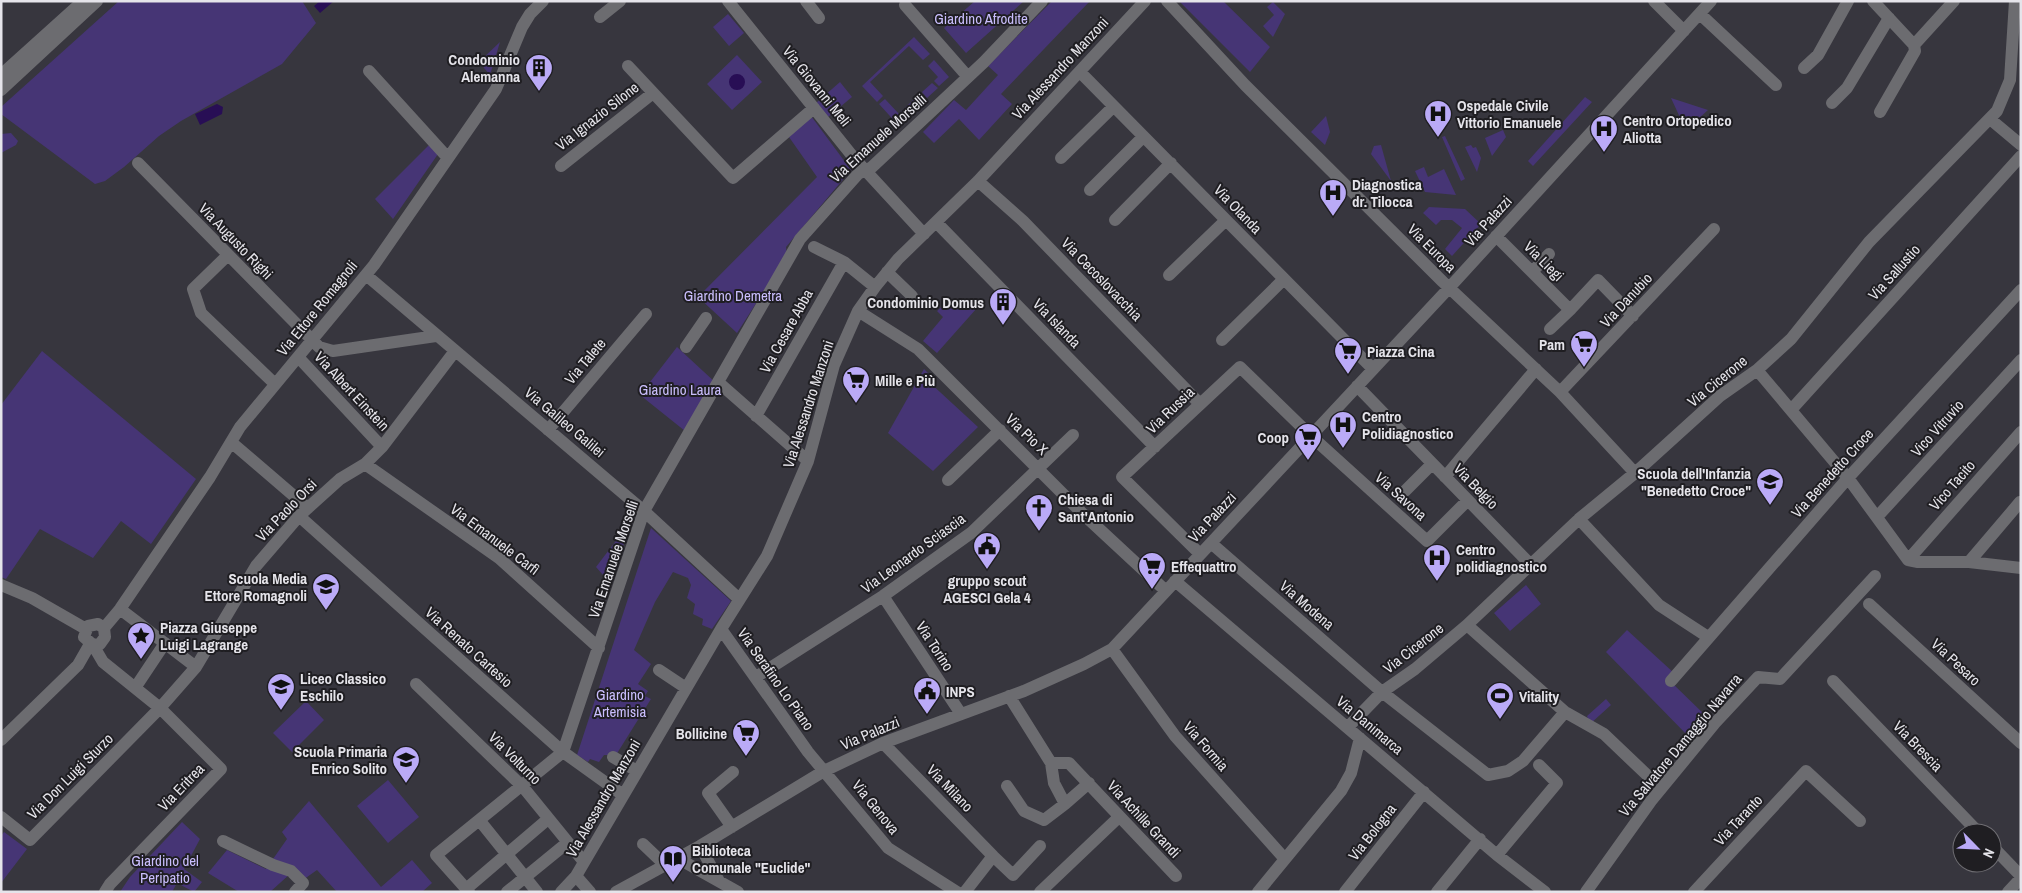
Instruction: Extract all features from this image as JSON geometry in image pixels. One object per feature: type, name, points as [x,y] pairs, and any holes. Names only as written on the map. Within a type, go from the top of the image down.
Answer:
[{"type":"street","points":[[1,75],[83,1]]},
{"type":"street","points":[[1,90],[97,1]]},
{"type":"street","name":"Via Ettore Romagnoli","points":[[104,628],[120,610],[210,477],[240,427],[366,275],[448,158],[496,89],[522,27],[530,14],[543,1]]},
{"type":"street","points":[[600,17],[620,1]]},
{"type":"street","name":"Via Giovanni Meli","points":[[728,1],[866,170],[924,234]]},
{"type":"street","points":[[806,1],[819,18]]},
{"type":"street","name":"Via Emanuele Morselli","points":[[563,752],[644,511],[800,239],[858,174],[872,167],[968,77],[1042,1]]},
{"type":"street","name":"Via Alessandro Manzoni","points":[[561,892],[579,870],[721,629],[767,556],[808,461],[834,365],[858,311],[887,272],[978,181],[1145,1]]},
{"type":"street","name":"Via Europa","points":[[1167,1],[1245,85],[1449,288],[1560,392],[1635,473]]},
{"type":"street","points":[[1654,1],[1684,31]]},
{"type":"street","name":"Via Palazzi","points":[[616,892],[700,846],[824,771],[884,742],[1009,696],[1084,664],[1112,648],[1449,288],[1712,1]]},
{"type":"street","points":[[1804,68],[1818,55],[1848,1]]},
{"type":"street","points":[[1873,1],[1914,45],[1915,51],[1880,112]]},
{"type":"street","points":[[1914,45],[1954,1]]},
{"type":"street","name":"Via Cicerone","points":[[1348,727],[1382,692],[1415,669],[1467,625],[1579,519],[1635,473],[1720,396],[1757,370],[1791,339],[1869,242],[1990,120],[2001,105],[2010,80],[2018,33],[2015,1]]},
{"type":"street","points":[[905,5],[968,77]]},
{"type":"street","points":[[1700,14],[1776,85]]},
{"type":"street","points":[[1832,103],[1847,88],[1888,18]]},
{"type":"street","name":"Via Ignazio Silone","points":[[628,66],[733,178],[814,108]]},
{"type":"street","points":[[369,71],[448,158]]},
{"type":"street","name":"Via Olanda","points":[[1080,72],[1373,369]]},
{"type":"street","name":"Via Ignazio Silone","points":[[561,166],[653,93]]},
{"type":"street","points":[[1061,158],[1113,107]]},
{"type":"street","points":[[1990,120],[2021,145]]},
{"type":"street","points":[[1090,190],[1143,137]]},
{"type":"street","name":"Via Sallustio","points":[[1791,410],[2021,156]]},
{"type":"street","name":"Via Augusto Righi","points":[[138,163],[312,341]]},
{"type":"street","points":[[1115,220],[1170,164]]},
{"type":"street","name":"Via Cecoslovacchia","points":[[978,181],[1023,221],[1200,404]]},
{"type":"street","points":[[1169,275],[1226,220]]},
{"type":"street","name":"Via Islanda","points":[[936,222],[1155,447]]},
{"type":"street","name":"Via Danubio","points":[[1560,392],[1714,229]]},
{"type":"street","name":"Via Liegi","points":[[1496,236],[1570,310]]},
{"type":"street","points":[[814,247],[844,262],[874,287]]},
{"type":"street","points":[[1532,272],[1549,254]]},
{"type":"street","points":[[227,256],[193,289],[201,313],[275,384]]},
{"type":"street","name":"Via Cesare Abba","points":[[756,416],[844,262]]},
{"type":"street","points":[[887,272],[912,296]]},
{"type":"street","name":"Via Galileo Galilei","points":[[366,275],[644,511],[739,599]]},
{"type":"street","points":[[1222,340],[1284,279]]},
{"type":"street","points":[[1550,329],[1598,280],[1633,316]]},
{"type":"street","name":"Via Benedetto Croce","points":[[1671,681],[1848,478],[2021,290]]},
{"type":"street","name":"Via Pio X","points":[[858,311],[918,349],[1083,514],[1166,591]]},
{"type":"street","name":"Via Talete","points":[[548,430],[646,314]]},
{"type":"street","points":[[686,347],[706,318]]},
{"type":"street","points":[[312,341],[319,347],[333,351],[436,336]]},
{"type":"street","name":"Via Paolo Orsi","points":[[160,708],[196,667],[256,566],[304,512],[340,479],[365,464],[382,447],[455,351]]},
{"type":"street","name":"Via Albert Einstein","points":[[299,358],[382,447]]},
{"type":"street","name":"Vico Vitruvio","points":[[1877,517],[2021,360]]},
{"type":"street","name":"Via Russia","points":[[1200,554],[1122,477],[1240,367],[1311,436]]},
{"type":"street","points":[[1445,477],[1536,369]]},
{"type":"street","points":[[1757,370],[1848,478],[1908,560],[1918,562],[1969,562],[2021,568]]},
{"type":"street","points":[[718,382],[808,461]]},
{"type":"street","name":"Via Belgio","points":[[1357,386],[1531,565]]},
{"type":"street","points":[[948,480],[1000,430]]},
{"type":"street","name":"Vico Tacito","points":[[1908,560],[2021,432]]},
{"type":"street","name":"Via Leonardo Sciascia","points":[[756,677],[883,596],[971,532],[1073,435]]},
{"type":"street","name":"Via Savona","points":[[1311,436],[1427,542],[1468,500]]},
{"type":"street","name":"Via Renato Cartesio","points":[[231,442],[563,752],[624,795]]},
{"type":"street","name":"Via Emanuele Carfì","points":[[365,464],[499,558],[599,648]]},
{"type":"street","points":[[1405,490],[1432,464]]},
{"type":"street","points":[[1969,562],[2020,502]]},
{"type":"street","points":[[1579,519],[1659,605],[1708,637]]},
{"type":"street","name":"Via Modena","points":[[1211,543],[1382,692],[1488,775],[1508,771],[1523,761],[1565,712]]},
{"type":"street","name":"Via Salvatore Damaggio Navarra","points":[[1586,892],[1651,801],[1725,712],[1758,677],[1780,679],[1874,576]]},
{"type":"street","name":"Via Danimarca","points":[[1175,581],[1480,839],[1530,887],[1545,892]]},
{"type":"street","points":[[1,584],[32,598],[86,629]]},
{"type":"street","name":"Via Torino","points":[[883,596],[961,714]]},
{"type":"street","name":"Via Pesaro","points":[[1869,604],[2021,743]]},
{"type":"street","points":[[120,610],[196,667]]},
{"type":"street","points":[[1,740],[78,666],[92,645],[104,641],[104,628],[95,624],[86,629],[84,637],[92,645],[103,662],[160,708]]},
{"type":"street","points":[[1467,625],[1565,712],[1604,734],[1646,775]]},
{"type":"street","name":"Via Serafino Lo Piano","points":[[721,629],[824,771]]},
{"type":"street","points":[[135,688],[165,643]]},
{"type":"street","name":"Via Formia","points":[[1112,648],[1175,736],[1284,858]]},
{"type":"street","points":[[659,670],[686,688]]},
{"type":"street","name":"Via Brescia","points":[[1833,681],[1970,823]]},
{"type":"street","name":"Via Volturno","points":[[416,684],[523,787],[567,843],[590,892]]},
{"type":"street","points":[[1009,696],[1051,763],[1054,783],[1065,804]]},
{"type":"street","name":"Via Don Luigi Sturzo","points":[[1,817],[30,840],[160,708]]},
{"type":"street","name":"Via Eritrea","points":[[105,892],[110,884],[221,769],[160,708]]},
{"type":"street","points":[[1258,892],[1341,791],[1351,773],[1360,738]]},
{"type":"street","name":"Via Milano","points":[[884,742],[1013,875],[1040,846]]},
{"type":"street","points":[[548,819],[468,890],[436,856],[523,787],[563,752]]},
{"type":"street","points":[[613,757],[637,771]]},
{"type":"street","name":"Via Achille Grandi","points":[[1051,763],[1069,763],[1176,876]]},
{"type":"street","points":[[1497,855],[1557,783],[1538,766]]},
{"type":"street","name":"Via Genova","points":[[824,771],[888,848],[956,892]]},
{"type":"street","name":"Via Taranto","points":[[1694,892],[1806,771],[1860,821]]},
{"type":"street","points":[[732,827],[708,793],[733,772]]},
{"type":"street","name":"Via Achille Grandi","points":[[1007,786],[1024,811],[1044,820],[1089,784]]},
{"type":"street","name":"Via Bologna","points":[[1345,892],[1424,792]]},
{"type":"street","points":[[1040,892],[1119,816]]},
{"type":"street","points":[[480,821],[537,892]]},
{"type":"street","points":[[1437,892],[1480,839]]},
{"type":"street","points":[[223,841],[273,865],[291,870],[303,882],[295,892]]},
{"type":"street","points":[[507,892],[567,843]]},
{"type":"street","points":[[643,844],[665,864]]},
{"type":"street","points":[[700,846],[720,882]]},
{"type":"street","points":[[680,856],[688,864],[738,892]]},
{"type":"street","points":[[965,892],[993,856]]},
{"type":"street","points":[[2002,857],[2021,877],[2008,892]]},
{"type":"green space","points":[[119,1],[302,1],[316,23],[282,64],[181,121],[159,136],[105,181],[95,184],[1,114],[1,107]]},
{"type":"green space","name":"Giardino Afrodite","points":[[975,1],[1024,1],[966,53],[944,28]]},
{"type":"green space","points":[[1052,1],[1090,1],[1001,94],[1012,104],[979,140],[959,119],[934,143],[923,132],[954,100],[966,110],[998,75],[988,66]]},
{"type":"green space","points":[[1179,1],[1223,1],[1270,47],[1250,72]]},
{"type":"green space","points":[[1273,2],[1285,14],[1273,37],[1263,26],[1274,15],[1267,7]]},
{"type":"green space","points":[[728,14],[744,33],[729,46],[713,27]]},
{"type":"green space","points":[[914,37],[930,54],[923,60],[909,46],[870,82],[883,96],[877,102],[862,86]]},
{"type":"green space","points":[[500,42],[490,75],[479,62]]},
{"type":"green space","points":[[737,55],[762,82],[732,110],[707,84]]},
{"type":"green space","points":[[934,60],[949,77],[939,86],[934,81],[938,77],[928,66]]},
{"type":"green space","points":[[840,82],[852,97],[828,117],[816,103]]},
{"type":"green space","points":[[932,83],[938,88],[927,98],[922,92]]},
{"type":"green space","points":[[1585,97],[1592,102],[1533,166],[1528,161]]},
{"type":"green space","points":[[1671,98],[1708,110],[1697,120],[1683,124]]},
{"type":"green space","points":[[885,99],[899,114],[914,99],[920,105],[899,126],[879,104]]},
{"type":"green space","name":"Giardino Demetra","points":[[811,116],[851,170],[786,247],[787,255],[737,333],[698,297],[817,177],[789,137]]},
{"type":"green space","points":[[1326,116],[1330,132],[1325,145],[1311,132]]},
{"type":"green space","points":[[1503,130],[1506,137],[1492,156],[1485,138]]},
{"type":"green space","points":[[11,133],[18,141],[16,145],[1,153],[1,134]]},
{"type":"green space","points":[[1445,136],[1465,179],[1461,181],[1442,137]]},
{"type":"green space","points":[[429,145],[438,154],[393,219],[375,199]]},
{"type":"green space","points":[[1381,145],[1391,181],[1371,154],[1374,146]]},
{"type":"green space","points":[[1471,145],[1473,148],[1476,147],[1481,158],[1477,172],[1465,147]]},
{"type":"green space","points":[[1424,167],[1428,177],[1444,169],[1456,195],[1425,192],[1415,171]]},
{"type":"green space","points":[[1429,207],[1465,209],[1481,224],[1452,256],[1445,249],[1462,228],[1452,220],[1441,220],[1436,225],[1423,213]]},
{"type":"green space","points":[[964,299],[977,308],[937,353],[923,341],[943,317],[937,311],[947,302],[956,308]]},
{"type":"green space","name":"Giardino Laura","points":[[677,347],[716,383],[685,431],[640,395]]},
{"type":"green space","points":[[42,351],[196,479],[151,544],[121,521],[93,558],[40,529],[6,579],[1,577],[1,405]]},
{"type":"green space","points":[[924,369],[929,374],[928,381],[978,427],[933,471],[888,433]]},
{"type":"green space","points":[[631,521],[611,584],[596,567]]},
{"type":"green space","name":"Giardino Artemisia","points":[[651,528],[731,601],[712,629],[702,625],[703,619],[693,614],[695,604],[687,598],[691,585],[688,578],[673,572],[655,602],[634,650],[651,664],[638,684],[648,691],[645,696],[651,699],[616,755],[604,755],[599,762],[590,759],[588,762],[577,755]]},
{"type":"green space","points":[[1526,585],[1541,604],[1510,631],[1494,613]]},
{"type":"green space","points":[[1627,630],[1674,673],[1670,681],[1707,717],[1689,737],[1606,652]]},
{"type":"green space","points":[[1606,699],[1611,705],[1590,724],[1587,716]]},
{"type":"green space","points":[[306,701],[324,720],[292,752],[273,733]]},
{"type":"green space","points":[[388,780],[419,817],[388,843],[357,806]]},
{"type":"green space","points":[[309,801],[381,887],[412,860],[432,883],[422,892],[337,892],[317,870],[300,882],[291,873],[270,892],[239,892],[208,873],[227,850],[266,869],[287,839],[282,832]]},
{"type":"green space","name":"Giardino del Peripatio","points":[[182,822],[200,839],[184,869],[202,882],[194,892],[177,883],[172,892],[120,892],[130,877]]},
{"type":"green space","points":[[4,832],[27,849],[1,883],[1,836]]},
{"type":"shaded area","points":[[320,1],[334,1],[320,13],[314,6]]},
{"type":"shaded area","points":[[737,74],[743,76],[745,82],[743,88],[737,90],[731,88],[729,82],[731,76]]},
{"type":"shaded area","points":[[217,104],[223,107],[222,114],[200,125],[195,114]]},
{"type":"place","name":"Condominio Alemanna","points":[[539,92]]},
{"type":"place","name":"Ospedale Civile Vittorio Emanuele","points":[[1438,138]]},
{"type":"place","name":"Centro Ortopedico Aliotta","points":[[1604,153]]},
{"type":"place","name":"Diagnostica dr. Tilocca","points":[[1333,217]]},
{"type":"place","name":"Condominio Domus","points":[[1003,326]]},
{"type":"place","name":"Pam","points":[[1584,368]]},
{"type":"place","name":"Piazza Cina","points":[[1348,375]]},
{"type":"place","name":"Mille e Più","points":[[856,404]]},
{"type":"place","name":"Centro Polidiagnostico","points":[[1343,449]]},
{"type":"place","name":"Coop","points":[[1308,461]]},
{"type":"place","name":"Scuola dell'Infanzia \"Benedetto Croce\"","points":[[1770,506]]},
{"type":"place","name":"Chiesa di Sant'Antonio","points":[[1039,532]]},
{"type":"place","name":"gruppo scout AGESCI Gela 4","points":[[987,570]]},
{"type":"place","name":"Centro polidiagnostico","points":[[1437,582]]},
{"type":"place","name":"Effequattro","points":[[1152,590]]},
{"type":"place","name":"Scuola Media Ettore Romagnoli","points":[[326,611]]},
{"type":"place","name":"Piazza Giuseppe Luigi Lagrange","points":[[141,660]]},
{"type":"place","name":"Liceo Classico Eschilo","points":[[281,711]]},
{"type":"place","name":"INPS","points":[[927,715]]},
{"type":"place","name":"Vitality","points":[[1500,720]]},
{"type":"place","name":"Bollicine","points":[[746,757]]},
{"type":"place","name":"Scuola Primaria Enrico Solito","points":[[406,784]]},
{"type":"place","name":"Biblioteca Comunale \"Euclide\"","points":[[673,883]]}]
